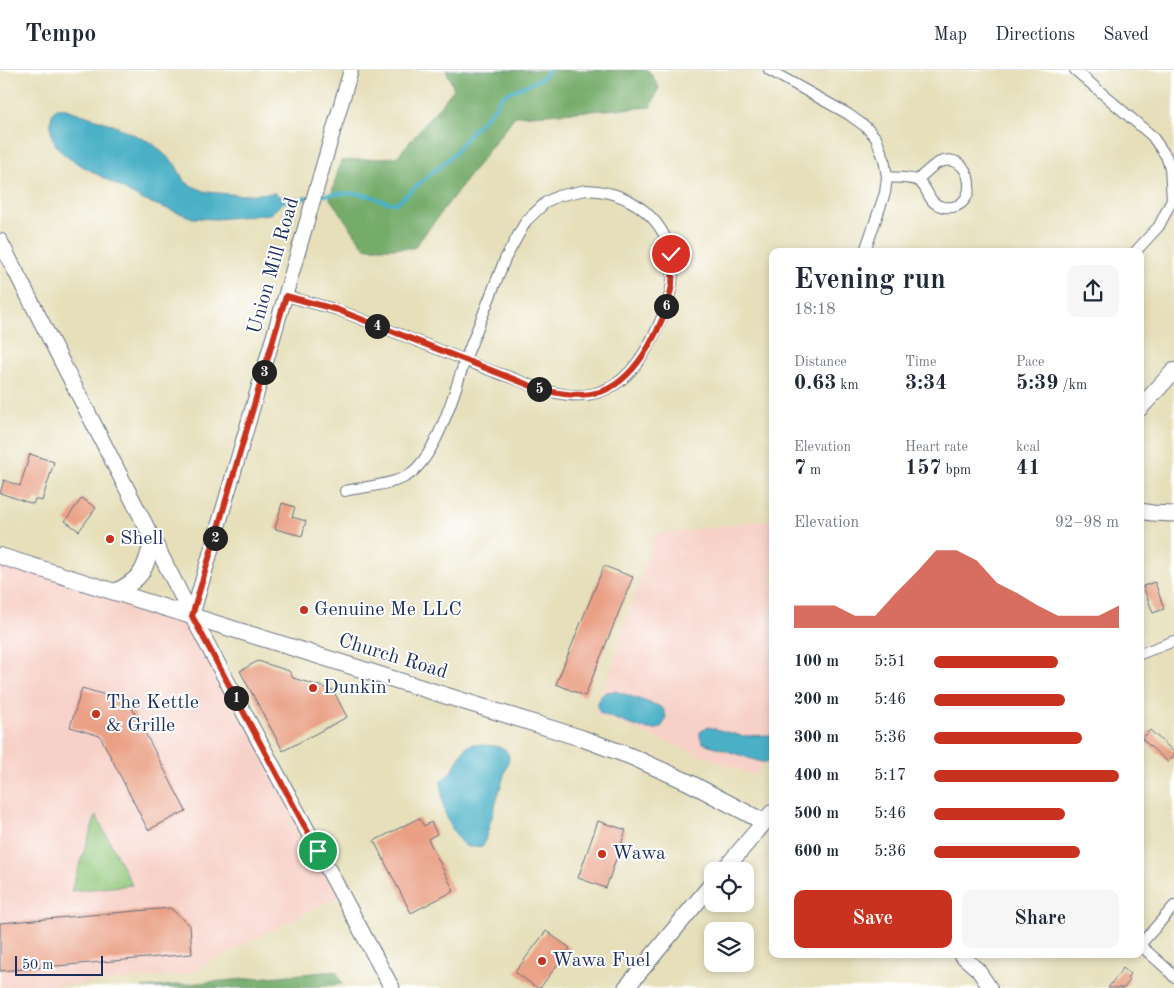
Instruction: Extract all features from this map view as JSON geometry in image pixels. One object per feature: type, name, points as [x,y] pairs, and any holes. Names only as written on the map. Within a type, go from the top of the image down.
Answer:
[{"type":"main road","points":[[0,241],[152,540],[392,988]]},
{"type":"main road","points":[[1144,404],[1174,371]]},
{"type":"main road","points":[[1144,512],[1174,514]]},
{"type":"main road","points":[[115,592],[138,579],[145,568],[152,540]]},
{"type":"main road","name":"Church Road","points":[[0,556],[582,738],[630,756],[769,821]]},
{"type":"main road","points":[[731,862],[769,822]]},
{"type":"main road","points":[[632,985],[704,894]]},
{"type":"street","name":"Union Mill Road","points":[[192,616],[351,70]]},
{"type":"street","points":[[769,70],[848,114],[866,127],[876,138],[881,149],[887,177],[885,193],[865,248]]},
{"type":"street","points":[[1075,70],[1152,136],[1166,156],[1170,168],[1172,200],[1159,226],[1139,248]]},
{"type":"street","points":[[887,177],[917,180],[932,201],[945,207],[960,203],[965,198],[970,184],[969,176],[965,170],[953,162],[938,163],[917,180]]},
{"type":"street","points":[[286,296],[338,310],[465,360],[539,389],[565,394],[591,394],[604,390],[627,376],[644,354],[658,327],[669,299],[673,269],[671,254],[659,226],[650,215],[627,199],[600,190],[586,190],[558,196],[546,202],[526,221],[511,245],[465,360],[438,433],[425,458],[416,470],[405,478],[345,491]]},
{"type":"street","points":[[1144,652],[1174,641]]},
{"type":"street","points":[[1144,940],[1174,906]]},
{"type":"street","points":[[1144,949],[1174,977]]},
{"type":"street","points":[[964,958],[978,970],[990,988]]},
{"type":"shaded area","points":[[769,519],[769,758],[753,775],[596,715],[655,535]]},
{"type":"shaded area","points":[[0,556],[192,616],[342,895],[187,974],[30,988],[0,988]]},
{"type":"green space","points":[[446,70],[648,70],[659,87],[651,107],[515,116],[414,248],[365,248],[330,199],[341,161],[397,157],[454,89]]},
{"type":"green space","points":[[96,815],[132,885],[71,891]]},
{"type":"green space","points":[[336,971],[342,984],[301,988],[142,988]]},
{"type":"water","points":[[63,108],[111,124],[152,143],[175,164],[184,181],[192,186],[207,192],[241,195],[275,193],[283,198],[283,203],[270,214],[216,219],[193,218],[143,200],[70,159],[61,151],[55,144],[51,125],[55,109]]},
{"type":"water","points":[[615,691],[659,706],[664,710],[666,717],[662,726],[657,729],[645,728],[628,724],[600,713],[597,706],[600,697],[606,692]]},
{"type":"water","points":[[708,727],[742,736],[769,735],[769,762],[761,762],[703,743],[700,732]]},
{"type":"water","points":[[473,744],[500,748],[508,753],[509,758],[484,844],[483,846],[470,847],[459,840],[447,818],[443,805],[441,780],[449,774],[466,747]]},
{"type":"building","points":[[30,454],[54,462],[42,501],[35,499],[33,504],[0,493],[4,480],[20,486]]},
{"type":"building","points":[[82,498],[96,508],[79,531],[65,521]]},
{"type":"building","points":[[282,503],[295,507],[292,517],[306,521],[302,536],[275,529]]},
{"type":"building","points":[[604,566],[633,577],[585,696],[556,684]]},
{"type":"building","points":[[1155,582],[1164,609],[1153,613],[1144,586]]},
{"type":"building","points":[[258,661],[289,671],[293,678],[333,690],[347,717],[283,751],[240,671]]},
{"type":"building","points":[[82,688],[129,702],[186,811],[148,830],[100,736],[70,727]]},
{"type":"building","points":[[1150,730],[1174,752],[1174,756],[1168,762],[1144,741],[1144,737]]},
{"type":"building","points":[[419,818],[424,826],[431,822],[437,834],[428,839],[454,891],[411,913],[374,841]]},
{"type":"building","name":"Wawa","points":[[598,821],[626,830],[606,888],[578,878]]},
{"type":"building","points":[[170,908],[190,925],[192,954],[0,971],[0,923]]},
{"type":"building","name":"Wawa Fuel","points":[[546,931],[570,948],[540,988],[537,988],[515,972]]},
{"type":"building","points":[[1123,968],[1130,974],[1127,978],[1130,980],[1124,988],[1108,988]]},
{"type":"waterway","points":[[318,196],[355,193],[389,203],[397,203],[454,154],[471,132],[492,111],[502,96],[539,80],[550,70]]},
{"type":"waterway","points":[[279,202],[312,197]]},
{"type":"place","name":"Shell","points":[[110,539]]},
{"type":"place","name":"Genuine Me LLC","points":[[304,610]]},
{"type":"place","name":"Dunkin'","points":[[313,688]]},
{"type":"place","name":"The Kettle & Grille","points":[[96,714]]},
{"type":"place","name":"Wawa","points":[[602,854]]},
{"type":"place","name":"Wawa Fuel","points":[[542,961]]},
{"type":"route","points":[[318,851],[192,616],[286,296],[338,310],[539,389],[565,394],[591,394],[604,390],[627,376],[644,354],[664,314],[669,299],[673,269],[671,254]]}]
